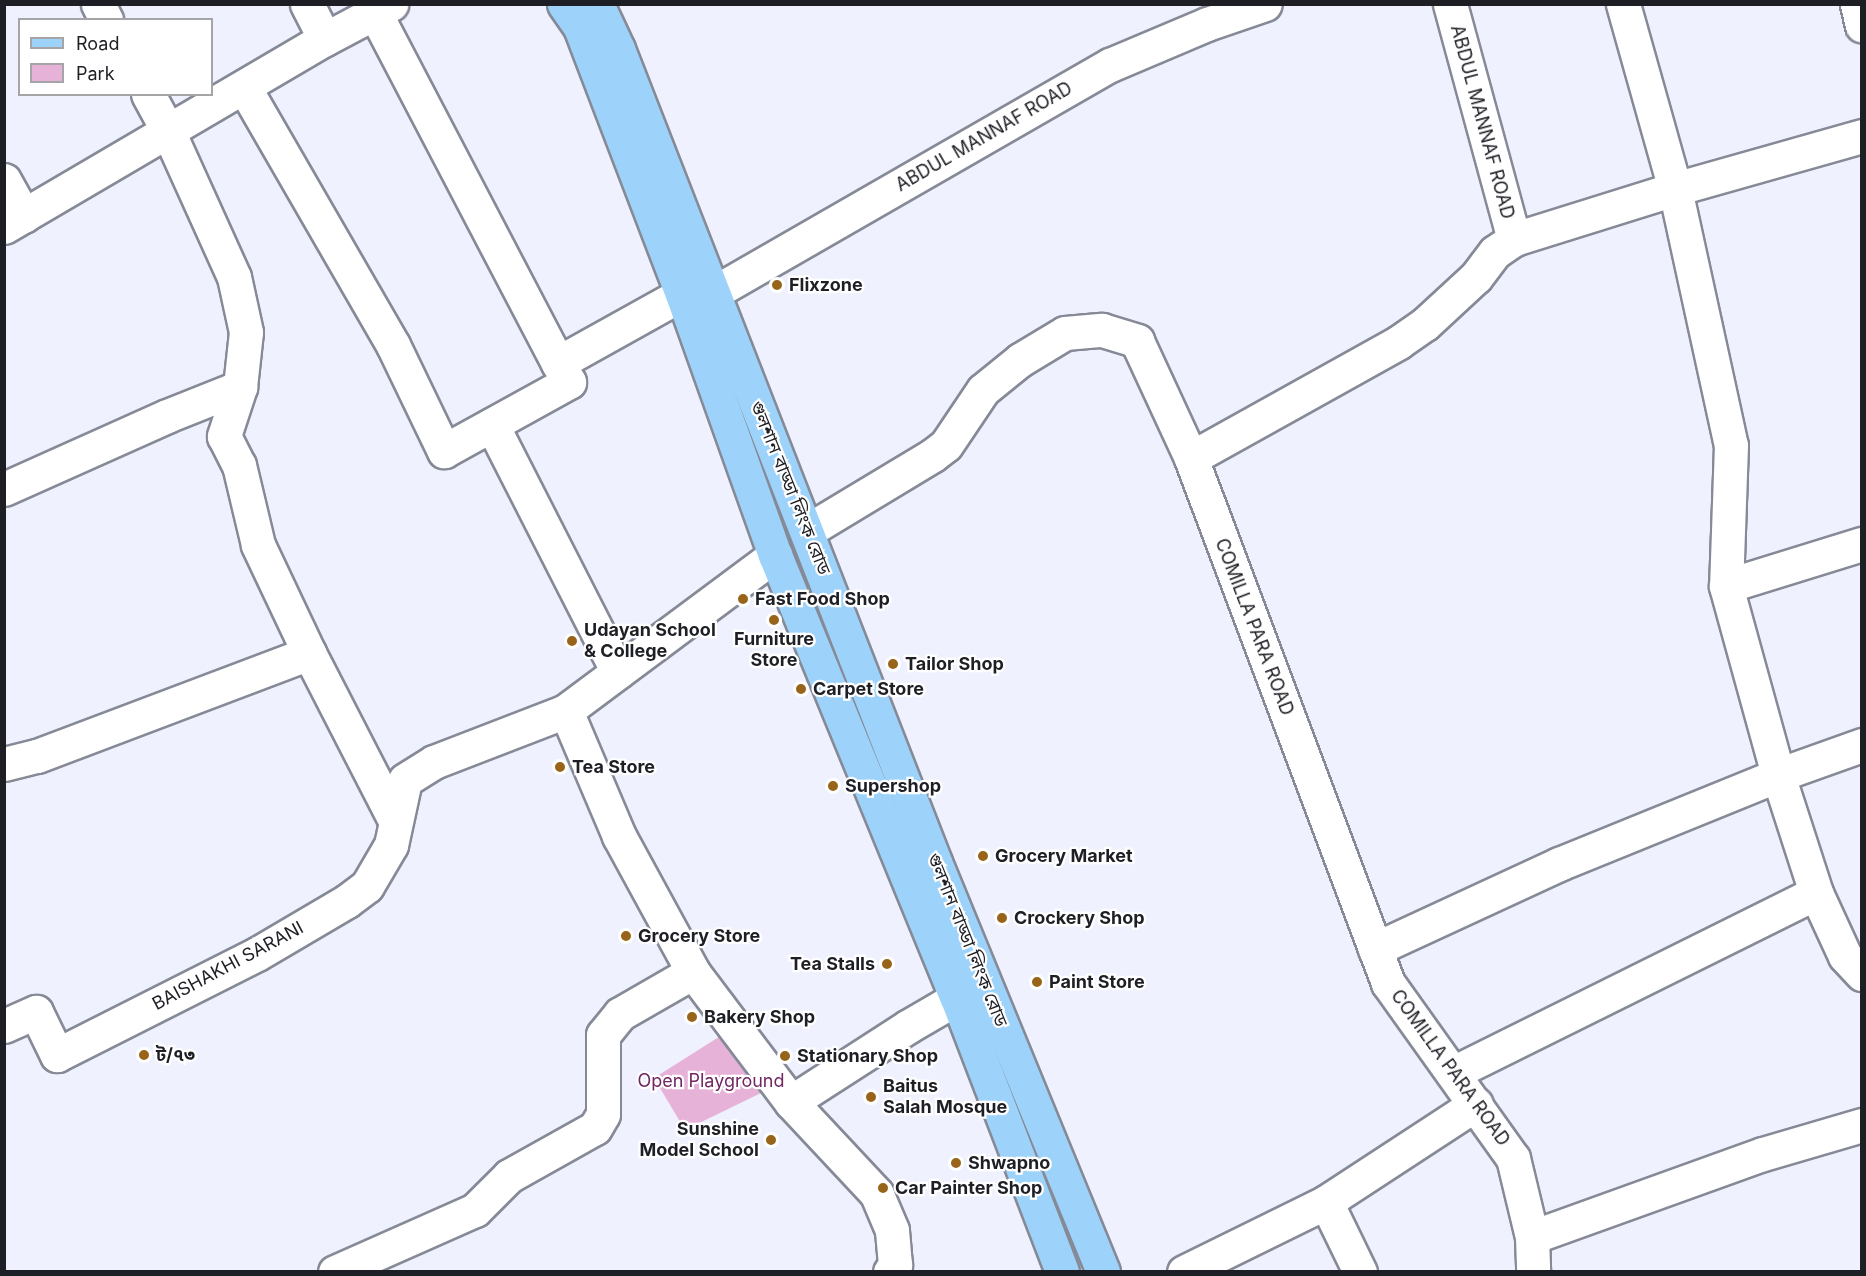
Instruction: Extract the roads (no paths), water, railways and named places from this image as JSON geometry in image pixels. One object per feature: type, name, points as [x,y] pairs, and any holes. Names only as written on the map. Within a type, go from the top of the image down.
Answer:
[{"type":"main road","name":"গুলশান বাড্ডা লিংক রোড","points":[[564,4],[580,27],[697,294],[807,531],[935,862],[1103,1272]]},
{"type":"main road","name":"গুলশান বাড্ডা লিংক রোড","points":[[597,4],[618,49],[697,294],[775,555],[957,998],[1062,1272]]},
{"type":"street","points":[[98,4],[105,18]]},
{"type":"street","points":[[307,4],[325,39]]},
{"type":"street","name":"ABDUL MANNAF ROAD","points":[[558,363],[697,294],[1110,65],[1207,24],[1265,4]]},
{"type":"street","name":"ABDUL MANNAF ROAD","points":[[1450,4],[1514,239]]},
{"type":"street","points":[[1623,4],[1675,189],[1731,445],[1725,586],[1778,775],[1816,893],[1845,956],[1862,974]]},
{"type":"street","points":[[1857,4],[1862,25]]},
{"type":"street","points":[[4,180],[14,221],[325,39],[383,9],[569,382],[444,451],[393,345],[244,87]]},
{"type":"street","points":[[149,96],[168,131],[234,277],[246,332],[240,387],[224,436],[239,465],[258,545],[309,652],[395,820]]},
{"type":"street","points":[[1191,459],[1399,342],[1425,324],[1476,277],[1496,252],[1514,239],[1675,189],[1862,136]]},
{"type":"street","name":"COMILLA PARA ROAD","points":[[807,531],[933,455],[946,445],[984,390],[1020,360],[1065,333],[1102,330],[1137,341],[1191,459],[1388,983],[1514,1158],[1532,1237],[1533,1272]]},
{"type":"street","points":[[4,489],[167,416],[240,387]]},
{"type":"street","points":[[492,425],[618,672]]},
{"type":"street","points":[[1725,586],[1862,543]]},
{"type":"street","points":[[775,555],[566,711],[619,836],[693,972],[791,1102],[877,1194],[892,1230],[894,1265],[890,1272]]},
{"type":"street","points":[[4,764],[36,756],[309,652]]},
{"type":"street","name":"BAISHAKHI SARANI","points":[[4,1026],[36,1012],[57,1054],[257,954],[347,901],[367,886],[391,844],[405,780],[434,762],[566,711]]},
{"type":"street","points":[[1375,949],[1559,864],[1778,775],[1862,745]]},
{"type":"street","points":[[1453,1072],[1816,893]]},
{"type":"street","points":[[335,1272],[475,1209],[509,1176],[595,1128],[603,1114],[603,1035],[620,1014],[693,972]]},
{"type":"street","points":[[791,1102],[957,998]]},
{"type":"street","points":[[1184,1272],[1326,1202],[1476,1104]]},
{"type":"street","points":[[1532,1237],[1763,1154],[1862,1125]]},
{"type":"street","points":[[1326,1202],[1360,1272]]},
{"type":"place","name":"Flixzone","points":[[777,285]]},
{"type":"place","name":"Fast Food Shop","points":[[743,599]]},
{"type":"place","name":"Furniture Store","points":[[774,620]]},
{"type":"place","name":"Udayan School & College","points":[[572,641]]},
{"type":"place","name":"Tailor Shop","points":[[893,664]]},
{"type":"place","name":"Carpet Store","points":[[801,689]]},
{"type":"place","name":"Tea Store","points":[[560,767]]},
{"type":"place","name":"Supershop","points":[[833,786]]},
{"type":"place","name":"Grocery Market","points":[[983,856]]},
{"type":"place","name":"Crockery Shop","points":[[1002,918]]},
{"type":"place","name":"Grocery Store","points":[[626,936]]},
{"type":"place","name":"Tea Stalls","points":[[887,964]]},
{"type":"place","name":"Paint Store","points":[[1037,982]]},
{"type":"place","name":"Bakery Shop","points":[[692,1017]]},
{"type":"place","name":"ট/৭৩","points":[[144,1055]]},
{"type":"place","name":"Stationary Shop","points":[[785,1056]]},
{"type":"place","name":"Baitus Salah Mosque","points":[[871,1097]]},
{"type":"place","name":"Sunshine Model School","points":[[771,1140]]},
{"type":"place","name":"Shwapno","points":[[956,1163]]},
{"type":"place","name":"Car Painter Shop","points":[[883,1188]]},
{"type":"park label","name":"Open Playground","points":[[711,1081]]}]
